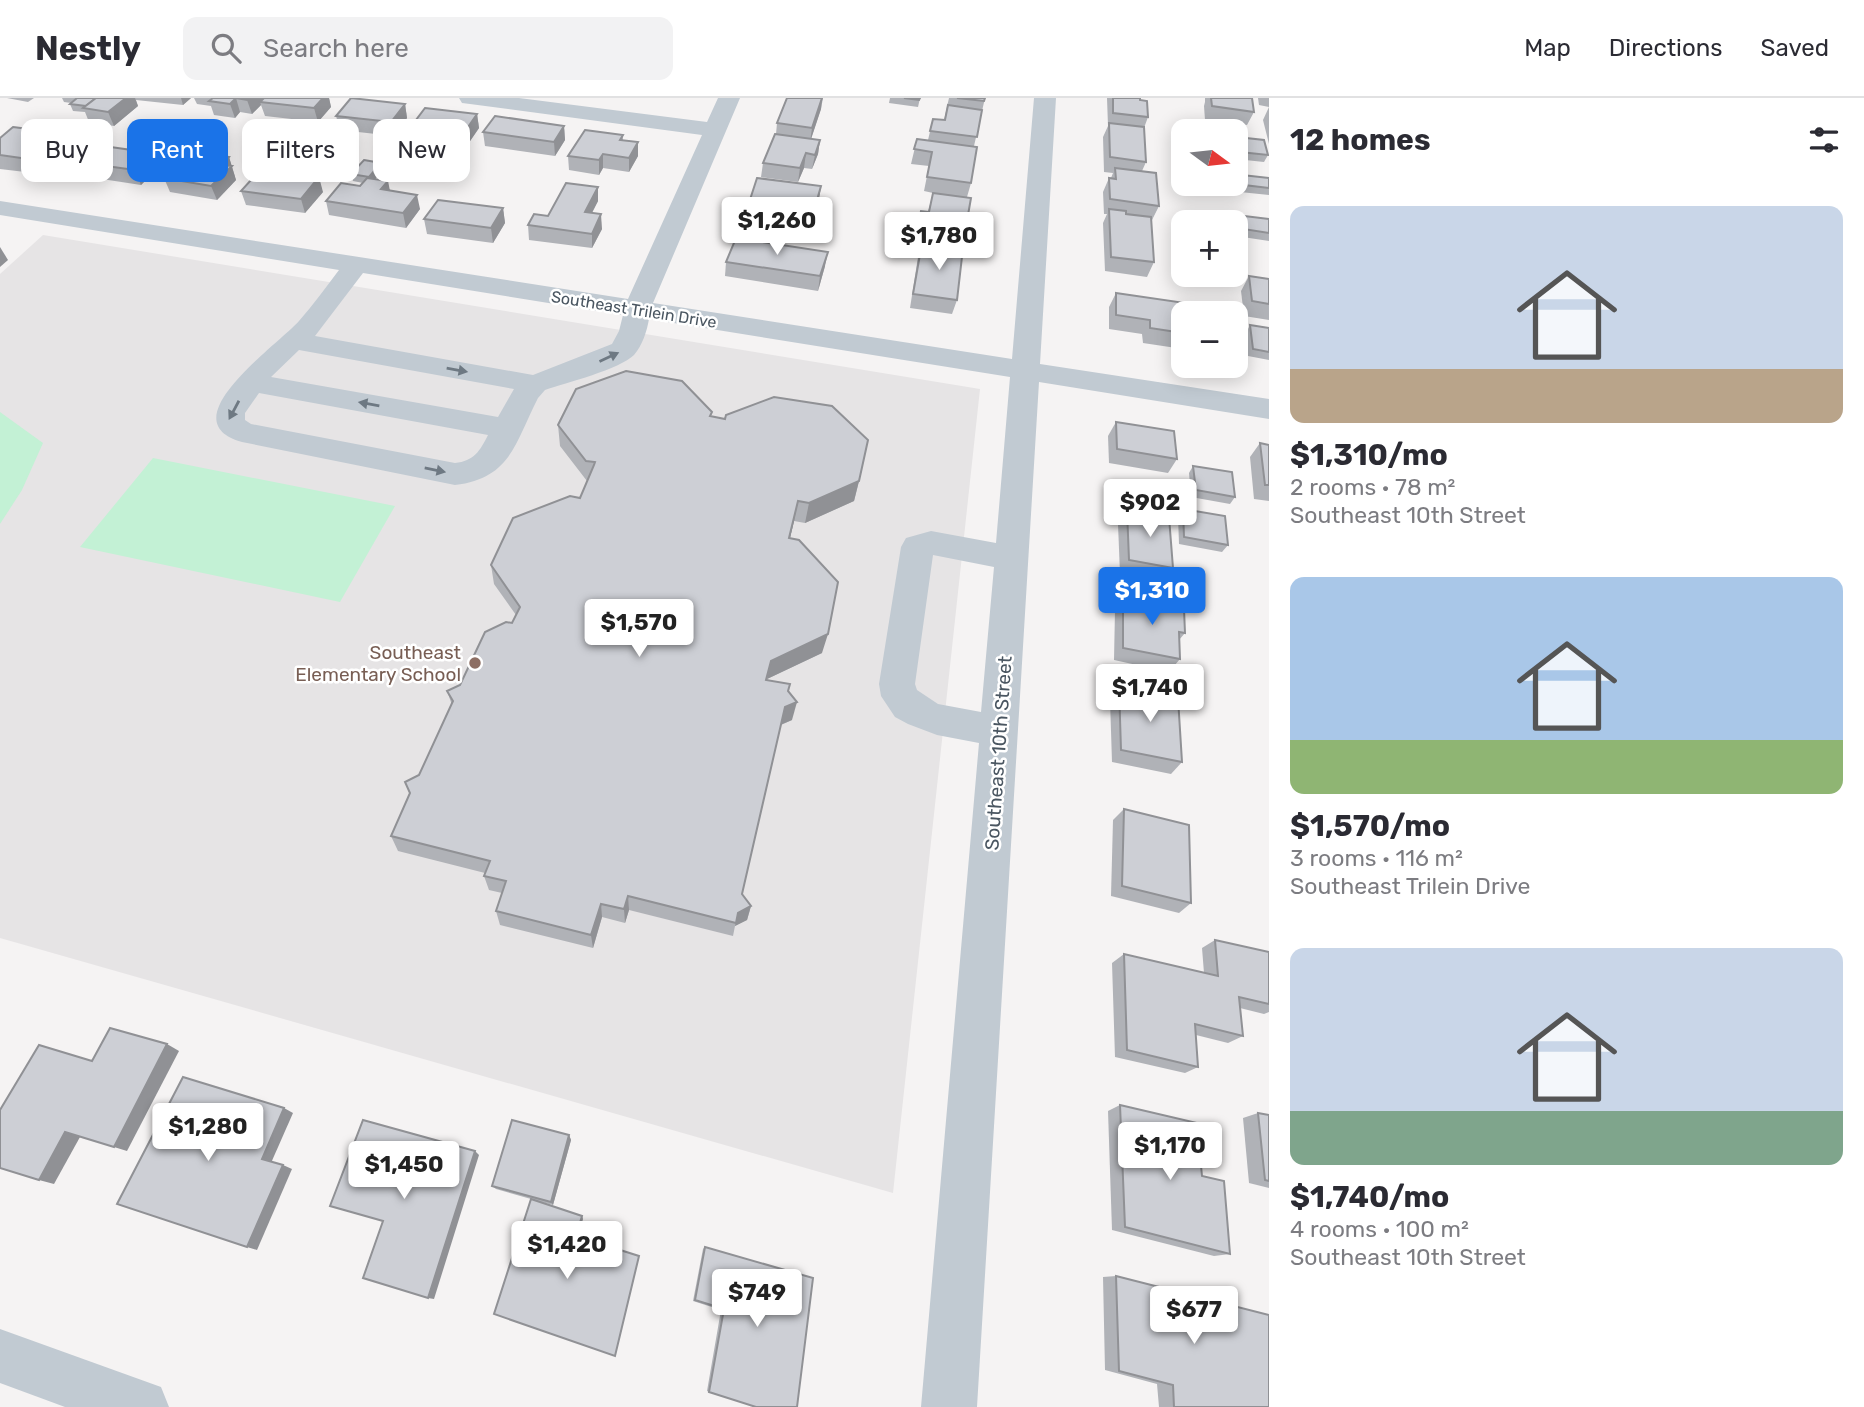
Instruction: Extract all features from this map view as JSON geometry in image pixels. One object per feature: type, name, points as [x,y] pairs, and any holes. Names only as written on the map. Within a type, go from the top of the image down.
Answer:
[{"type":"street","points":[[470,98],[714,130]]},
{"type":"street","points":[[356,265],[318,316],[280,350],[252,383],[230,412],[228,419],[235,429],[455,474],[473,472],[489,462],[526,394],[535,384],[603,360],[623,350],[633,331],[637,310],[729,98]]},
{"type":"street","name":"Southeast 10th Street","points":[[949,1407],[1045,98]]},
{"type":"street","name":"Southeast Trilein Drive","points":[[0,208],[1269,409]]},
{"type":"street","points":[[293,341],[535,384]]},
{"type":"street","points":[[252,383],[508,429]]},
{"type":"street","points":[[1000,731],[918,713],[901,701],[897,684],[918,547],[931,543],[1012,558]]},
{"type":"street","points":[[0,1356],[141,1407]]},
{"type":"shaded area","name":"Southeast Elementary School","points":[[43,235],[980,389],[893,1193],[0,938],[0,274]]},
{"type":"green space","points":[[0,412],[43,443],[22,490],[0,524]]},
{"type":"green space","points":[[153,458],[395,506],[340,602],[80,547]]},
{"type":"building","points":[[77,98],[96,98],[86,106],[70,104]]},
{"type":"building","points":[[96,98],[126,98],[108,112],[83,108]]},
{"type":"building","points":[[213,98],[236,98],[230,104],[209,101]]},
{"type":"building","points":[[264,98],[323,98],[314,108],[260,102]]},
{"type":"building","points":[[351,98],[405,104],[393,119],[336,116]]},
{"type":"building","points":[[787,98],[822,98],[812,128],[777,123]]},
{"type":"building","points":[[957,98],[985,98],[984,101]]},
{"type":"building","points":[[1113,98],[1140,98],[1147,101],[1148,117],[1113,113]]},
{"type":"building","points":[[1211,98],[1252,98],[1254,112],[1212,106]]},
{"type":"building","points":[[948,105],[982,110],[977,137],[930,131],[933,119],[945,120]]},
{"type":"building","points":[[425,108],[477,114],[470,124],[470,119],[417,119]]},
{"type":"building","points":[[495,116],[564,126],[554,142],[483,132]]},
{"type":"building","points":[[1109,123],[1144,127],[1146,162],[1110,157]]},
{"type":"building","points":[[13,127],[21,128],[21,158],[0,155],[0,138]]},
{"type":"building","points":[[585,130],[623,135],[620,140],[638,142],[629,158],[603,154],[599,160],[568,156]]},
{"type":"building","points":[[775,134],[820,140],[815,155],[806,153],[800,168],[763,163]]},
{"type":"building","points":[[1248,138],[1264,140],[1268,155],[1248,153]]},
{"type":"building","points":[[917,139],[977,147],[971,183],[927,177],[932,152],[914,149]]},
{"type":"building","points":[[113,147],[127,149],[127,169],[113,167]]},
{"type":"building","points":[[364,160],[373,162],[373,172],[369,177],[359,175],[359,165]]},
{"type":"building","points":[[1115,168],[1156,173],[1159,206],[1110,199],[1109,178],[1116,179]]},
{"type":"building","points":[[1248,176],[1269,178],[1269,188],[1248,185]]},
{"type":"building","points":[[367,178],[373,179],[373,182],[387,182],[381,189],[417,195],[403,213],[326,201],[341,183],[360,186]]},
{"type":"building","points":[[757,178],[821,186],[815,207],[799,205],[796,216],[747,209]]},
{"type":"building","points":[[188,182],[215,182],[211,186]]},
{"type":"building","points":[[249,182],[315,182],[301,199],[241,191]]},
{"type":"building","points":[[566,183],[598,187],[585,212],[601,214],[592,234],[528,225],[534,214],[548,216]]},
{"type":"building","points":[[933,193],[971,198],[965,232],[918,225],[921,211],[929,212]]},
{"type":"building","points":[[438,200],[503,208],[491,228],[424,219]]},
{"type":"building","points":[[1109,209],[1151,217],[1154,262],[1111,257]]},
{"type":"building","points":[[1248,216],[1269,219],[1269,233],[1248,230]]},
{"type":"building","points":[[736,238],[828,252],[820,276],[726,262]]},
{"type":"building","points":[[922,243],[963,248],[957,300],[913,294]]},
{"type":"building","points":[[1249,276],[1269,279],[1269,304],[1252,301]]},
{"type":"building","points":[[1116,293],[1171,301],[1171,331],[1150,328],[1150,320],[1116,315]]},
{"type":"building","points":[[1250,325],[1269,328],[1269,352],[1253,349]]},
{"type":"building","name":"Southeast Elementary School","points":[[626,371],[682,381],[712,412],[710,416],[725,419],[726,415],[774,397],[832,406],[868,440],[859,481],[809,503],[798,501],[789,538],[799,540],[838,582],[828,634],[771,661],[766,680],[790,684],[788,691],[797,702],[785,707],[742,894],[751,906],[738,913],[736,923],[628,896],[624,909],[601,904],[591,935],[496,911],[506,881],[484,876],[490,861],[391,836],[410,793],[405,782],[419,775],[453,701],[447,691],[460,685],[485,632],[506,622],[512,623],[520,607],[491,565],[513,518],[570,496],[580,498],[594,465],[595,462],[586,461],[558,425],[576,389]]},
{"type":"building","points":[[1116,422],[1174,431],[1177,459],[1117,449]]},
{"type":"building","points":[[1260,443],[1269,445],[1269,485],[1265,485]]},
{"type":"building","points":[[1193,466],[1232,472],[1235,497],[1196,490]]},
{"type":"building","points":[[1183,509],[1225,516],[1228,545],[1184,537]]},
{"type":"building","points":[[1127,510],[1169,517],[1173,568],[1129,560]]},
{"type":"building","points":[[1123,596],[1184,609],[1185,633],[1179,632],[1180,659],[1123,648]]},
{"type":"building","points":[[1119,687],[1178,698],[1182,762],[1121,750]]},
{"type":"building","points":[[1124,809],[1189,825],[1191,903],[1122,886]]},
{"type":"building","points":[[1215,940],[1269,952],[1269,1004],[1239,997],[1243,1036],[1195,1024],[1198,1067],[1127,1050],[1124,954],[1218,976]]},
{"type":"building","points":[[110,1028],[167,1044],[114,1147],[65,1132],[39,1180],[0,1168],[0,1110],[39,1045],[92,1061]]},
{"type":"building","points":[[183,1077],[284,1108],[262,1159],[283,1165],[247,1247],[117,1204]]},
{"type":"building","points":[[1120,1105],[1197,1123],[1202,1176],[1224,1181],[1230,1254],[1125,1227]]},
{"type":"building","points":[[1258,1113],[1269,1115],[1269,1181],[1265,1180]]},
{"type":"building","points":[[363,1120],[475,1151],[428,1298],[363,1278],[383,1221],[330,1206]]},
{"type":"building","points":[[512,1120],[569,1135],[551,1202],[492,1186]]},
{"type":"building","points":[[531,1199],[582,1216],[576,1236],[639,1256],[615,1356],[494,1314]]},
{"type":"building","points":[[705,1247],[813,1278],[797,1407],[756,1407],[709,1392],[724,1309],[695,1300]]},
{"type":"building","points":[[1116,1276],[1269,1315],[1269,1407],[1174,1407],[1173,1385],[1119,1371]]},
{"type":"place","name":"Southeast Elementary School","points":[[475,663]]}]
